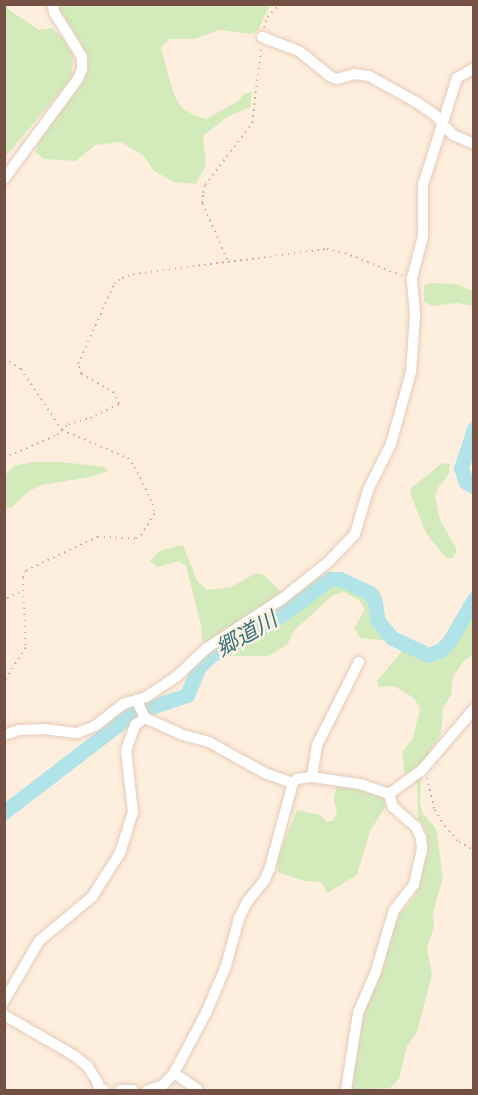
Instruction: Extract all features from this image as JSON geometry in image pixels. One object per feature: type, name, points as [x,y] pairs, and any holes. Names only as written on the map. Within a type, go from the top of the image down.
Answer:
[{"type":"street","points":[[4,179],[78,79],[82,69],[82,57],[54,12],[53,4]]},
{"type":"street","points":[[262,37],[299,51],[337,79],[354,74],[369,76],[416,102],[444,124],[453,135],[474,144]]},
{"type":"street","points":[[4,1001],[39,941],[92,897],[120,853],[133,812],[126,751],[141,710],[196,655],[282,598],[328,562],[355,534],[368,490],[391,444],[411,372],[415,315],[412,278],[423,236],[423,185],[457,78],[474,68]]},
{"type":"street","points":[[312,777],[317,746],[359,662]]},
{"type":"street","points":[[4,735],[19,730],[44,729],[77,733],[95,726],[123,704],[141,710],[183,735],[209,742],[265,773],[293,783]]},
{"type":"street","points":[[389,794],[422,770],[474,709]]},
{"type":"street","points":[[148,1090],[162,1086],[174,1073],[206,1013],[225,966],[243,910],[265,880],[293,783],[297,779],[312,777],[360,784],[389,794]]},
{"type":"street","points":[[346,1090],[358,1013],[375,974],[393,910],[414,884],[422,849],[422,838],[416,826],[393,807],[389,794]]},
{"type":"street","points":[[4,1015],[75,1056],[94,1075],[100,1090]]},
{"type":"street","points":[[174,1073],[198,1090]]},
{"type":"street","points":[[120,1090],[133,1090]]},
{"type":"path","points":[[227,261],[202,203],[203,193],[205,185],[252,123],[262,37],[267,17],[280,4]]},
{"type":"path","points":[[4,458],[57,435],[68,424],[90,418],[119,404],[114,393],[81,374],[78,364],[114,284],[133,274],[327,249],[412,278]]},
{"type":"path","points":[[4,359],[21,369],[62,430],[128,458],[140,476],[155,514],[142,535],[135,539],[98,537],[33,566],[23,578],[26,648],[4,682]]},
{"type":"path","points":[[4,604],[7,598],[23,591]]},
{"type":"path","points":[[422,770],[435,810],[445,826],[459,842],[474,850]]},
{"type":"green space","points":[[60,5],[270,5],[258,30],[251,34],[220,30],[194,39],[169,39],[161,48],[174,95],[182,108],[196,116],[206,119],[240,100],[243,94],[252,92],[250,107],[227,117],[203,136],[206,165],[196,184],[174,182],[154,171],[143,155],[120,142],[95,145],[76,161],[44,159],[35,152],[43,132],[77,90],[86,70],[83,46],[60,10]]},
{"type":"green space","points":[[5,7],[39,30],[52,28],[62,37],[73,55],[72,78],[5,157]]},
{"type":"green space","points":[[456,284],[473,291],[473,306],[457,303],[432,306],[424,302],[424,285]]},
{"type":"green space","points":[[33,462],[62,462],[105,467],[108,471],[90,477],[42,485],[29,491],[12,507],[5,508],[5,475],[14,466]]},
{"type":"green space","points":[[442,463],[450,464],[449,474],[435,496],[440,520],[457,550],[453,558],[446,558],[426,533],[409,490]]},
{"type":"green space","points":[[183,545],[197,581],[207,590],[231,587],[256,573],[264,575],[283,594],[306,586],[320,577],[344,575],[378,590],[382,597],[386,625],[392,631],[390,641],[361,638],[354,629],[365,609],[359,600],[344,592],[333,595],[294,631],[287,645],[268,656],[219,656],[202,641],[201,625],[186,566],[179,561],[157,567],[150,561],[159,551]]},
{"type":"green space","points":[[473,611],[473,654],[463,662],[453,677],[451,696],[443,707],[441,734],[421,765],[420,802],[422,812],[436,829],[443,877],[433,913],[434,927],[427,947],[432,975],[417,1032],[407,1046],[399,1079],[390,1088],[351,1090],[363,1016],[382,969],[392,931],[400,914],[415,896],[428,848],[426,831],[418,818],[417,783],[404,771],[402,752],[413,738],[420,708],[414,698],[394,686],[379,687],[377,681],[403,650],[424,661],[440,658],[453,648]]},
{"type":"green space","points":[[364,786],[383,794],[386,806],[370,831],[357,875],[327,893],[321,882],[304,881],[278,872],[278,857],[297,810],[320,815],[326,821],[333,821],[337,813],[334,799],[336,787]]},
{"type":"waterway","name":"郷道川","points":[[474,429],[461,468],[466,482],[474,486]]},
{"type":"waterway","name":"郷道川","points":[[4,812],[133,713],[187,695],[199,667],[210,656],[283,614],[330,579],[340,579],[370,593],[375,603],[378,621],[392,638],[428,655],[441,650],[449,642],[474,599]]}]
